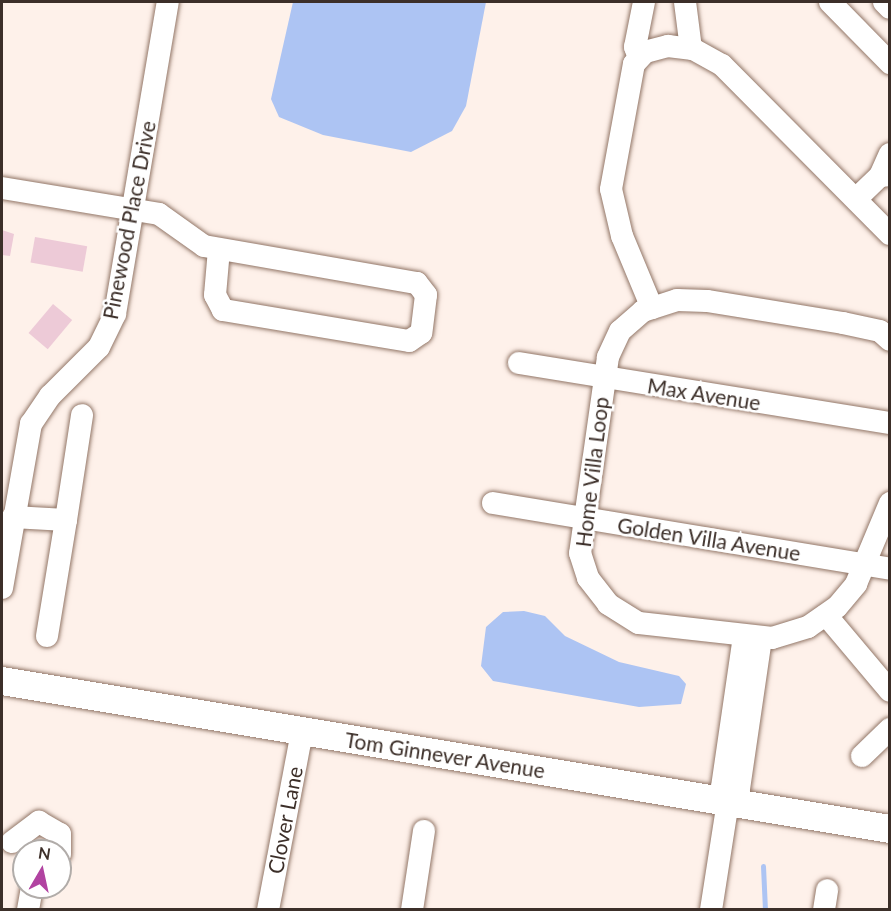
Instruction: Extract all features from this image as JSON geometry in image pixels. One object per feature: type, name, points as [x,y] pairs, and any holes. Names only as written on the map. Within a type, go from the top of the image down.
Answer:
[{"type":"main road","name":"Tom Ginnever Avenue","points":[[2,681],[890,829]]},
{"type":"street","name":"Pinewood Place Drive","points":[[2,588],[31,424],[50,396],[99,347],[115,314],[168,2]]},
{"type":"street","points":[[644,2],[635,47],[639,58],[611,189],[622,236],[652,308]]},
{"type":"street","points":[[684,2],[691,49]]},
{"type":"street","points":[[830,2],[890,63]]},
{"type":"street","points":[[884,2],[890,8]]},
{"type":"street","points":[[639,58],[668,46],[691,49],[722,65],[890,234]]},
{"type":"street","points":[[856,199],[885,175],[890,154]]},
{"type":"street","points":[[2,188],[159,214],[204,246],[417,283],[426,295],[422,333],[409,340],[223,309],[215,295],[219,249]]},
{"type":"street","name":"Home Villa Loop","points":[[889,338],[880,331],[843,323],[707,300],[677,300],[652,308],[620,331],[605,378],[582,518],[580,553],[588,578],[608,604],[639,623],[753,638],[808,627],[826,615],[856,584],[890,503]]},
{"type":"street","name":"Max Avenue","points":[[519,363],[890,423]]},
{"type":"street","points":[[47,636],[82,415]]},
{"type":"street","name":"Golden Villa Avenue","points":[[493,503],[890,569]]},
{"type":"street","points":[[13,517],[66,520]]},
{"type":"street","points":[[826,615],[890,691]]},
{"type":"street","points":[[711,909],[728,802],[722,787],[753,638]]},
{"type":"street","points":[[862,756],[890,729]]},
{"type":"street","name":"Clover Lane","points":[[268,909],[302,732]]},
{"type":"street","points":[[15,839],[21,830],[45,823],[60,834],[60,839]]},
{"type":"street","points":[[412,909],[424,831]]},
{"type":"water","points":[[293,2],[486,2],[466,106],[452,131],[411,152],[323,135],[279,117],[271,99]]},
{"type":"water","points":[[524,611],[545,616],[565,636],[619,662],[679,676],[686,684],[681,704],[639,707],[493,681],[481,666],[486,627],[503,612]]},
{"type":"building","points":[[2,230],[14,234],[10,256],[2,255]]},
{"type":"building","points":[[35,237],[87,246],[83,272],[30,263]]},
{"type":"building","points":[[53,304],[72,320],[48,349],[29,333]]},
{"type":"waterway","points":[[763,866],[765,910]]}]
